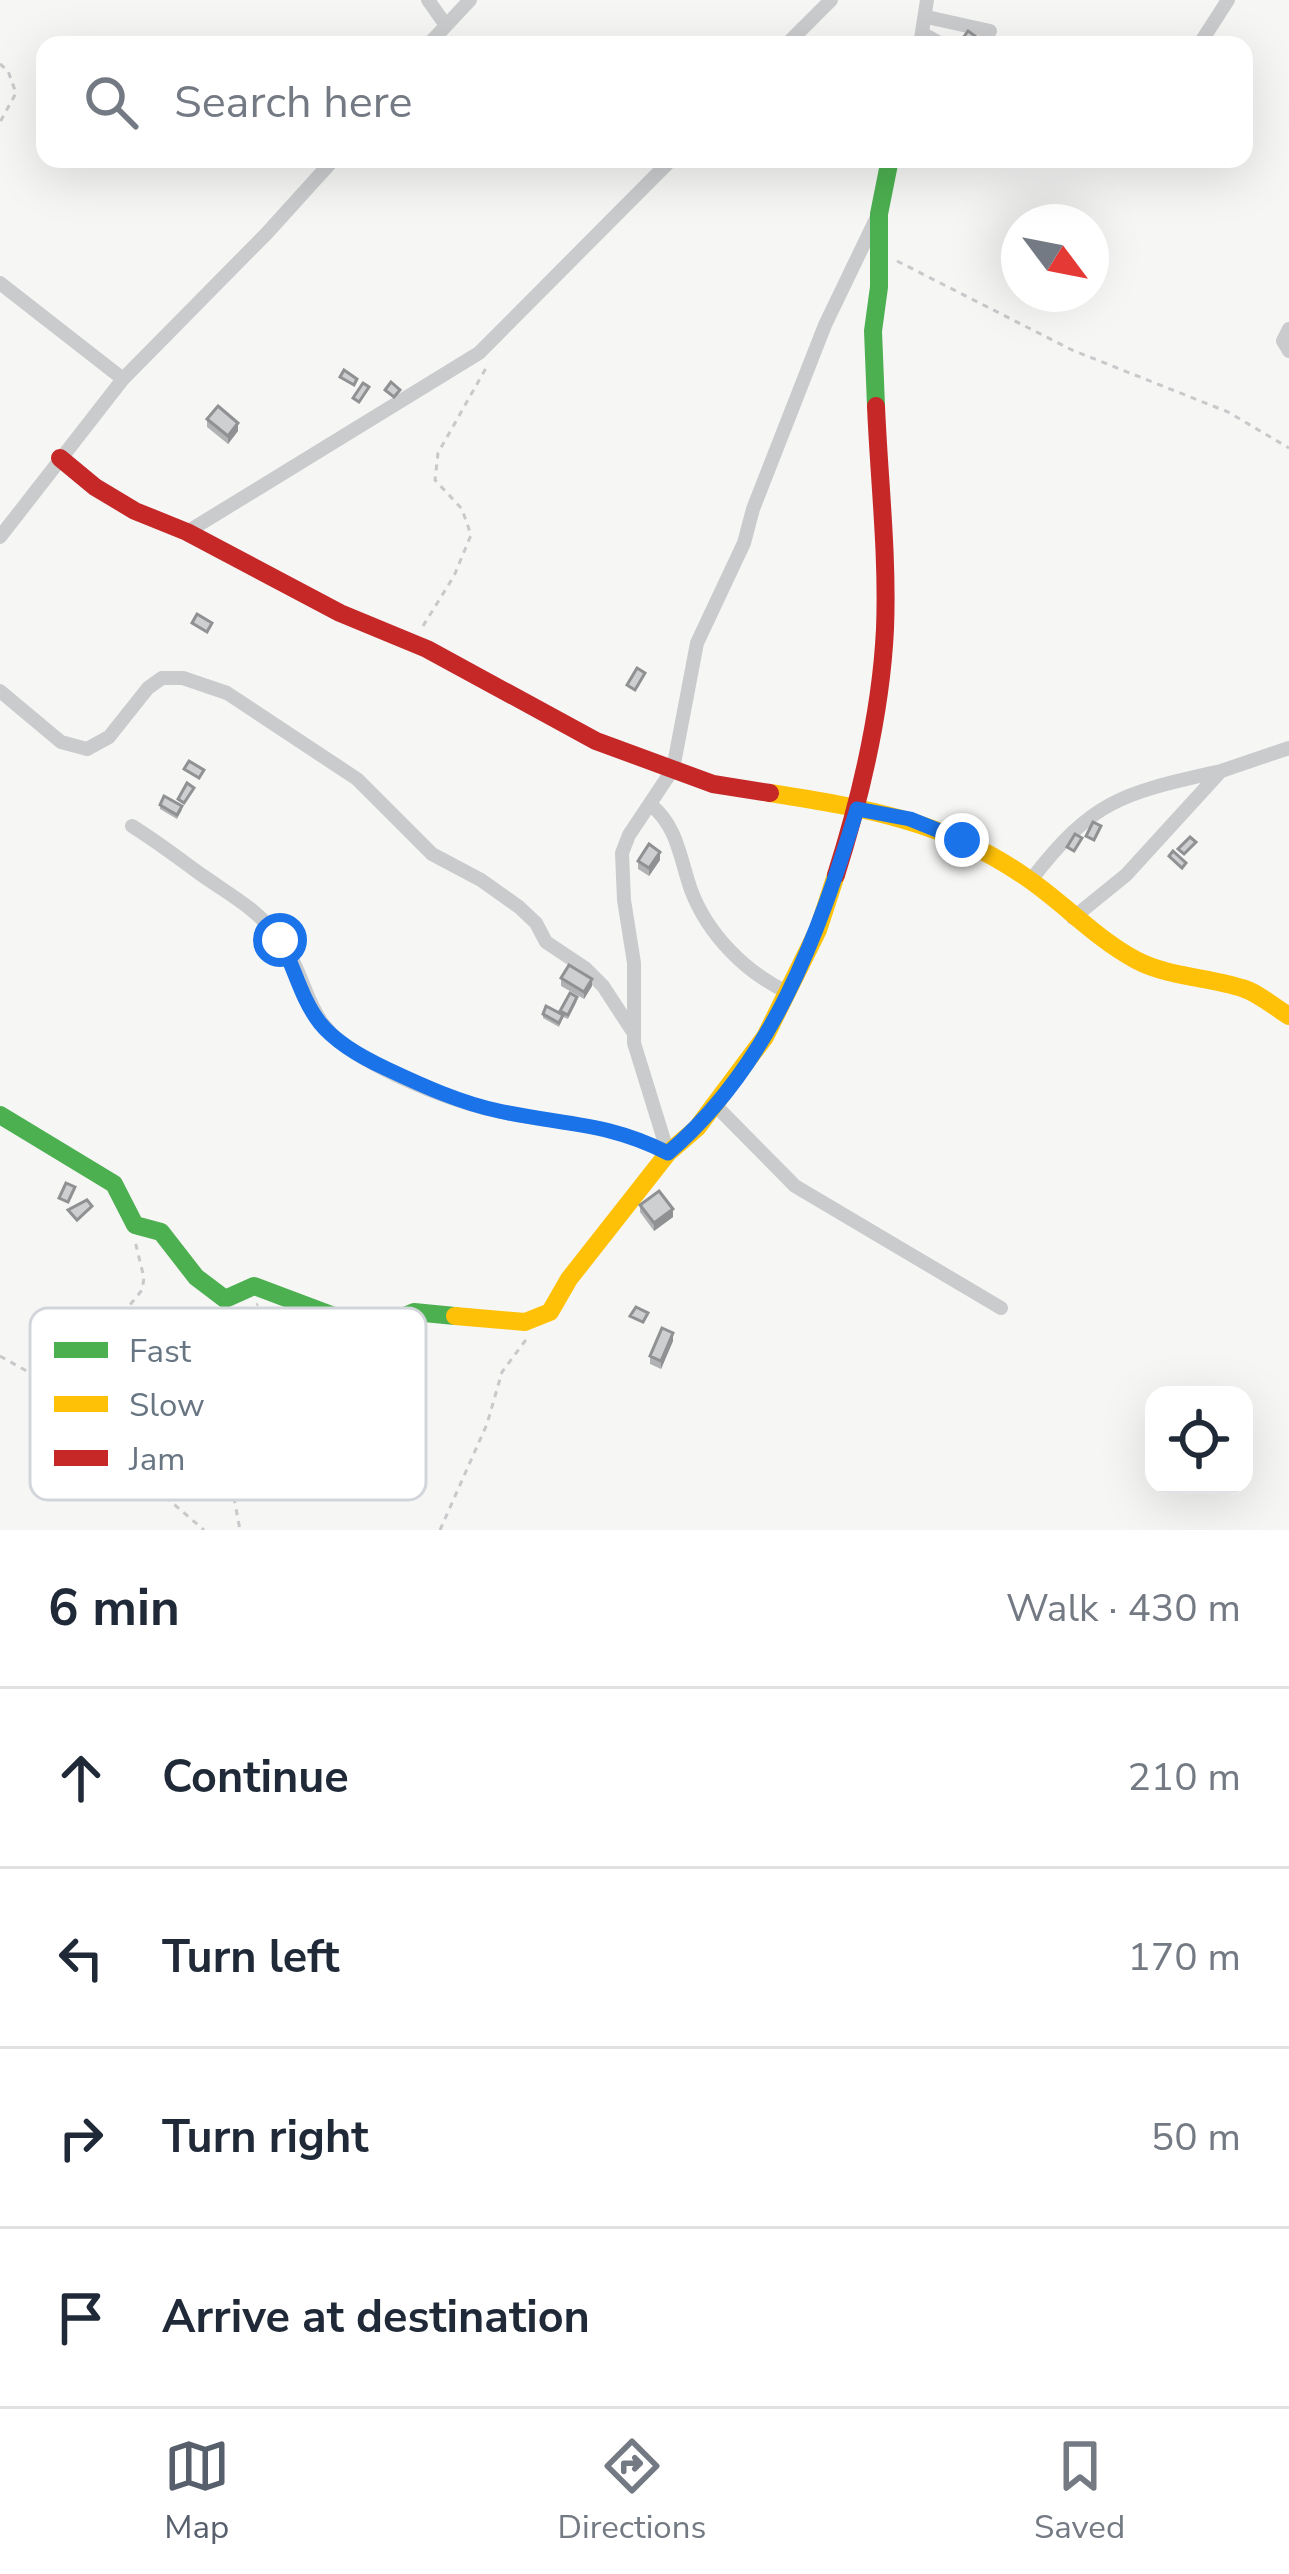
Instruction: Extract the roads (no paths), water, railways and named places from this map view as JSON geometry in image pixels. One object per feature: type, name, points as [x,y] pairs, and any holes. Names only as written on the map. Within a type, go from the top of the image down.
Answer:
[{"type":"street","points":[[428,0],[445,24]]},
{"type":"street","points":[[435,36],[470,0]]},
{"type":"street","points":[[795,36],[831,0]]},
{"type":"street","points":[[923,36],[927,0]]},
{"type":"street","points":[[1205,36],[1228,0]]},
{"type":"street","points":[[927,17],[990,31]]},
{"type":"street","points":[[0,537],[123,379],[326,168]]},
{"type":"street","points":[[187,532],[479,353],[663,168]]},
{"type":"street","points":[[426,1313],[537,1320],[555,1306],[569,1280],[668,1153],[697,1128],[752,1059],[818,930],[857,809],[876,707],[884,628],[874,331],[879,214],[888,168]]},
{"type":"street","points":[[668,1153],[634,1034],[634,963],[621,862],[629,835],[673,769],[697,643],[744,543],[752,508],[825,325],[879,214]]},
{"type":"street","points":[[0,283],[123,379]]},
{"type":"street","points":[[1289,329],[1283,340],[1289,351]]},
{"type":"street","points":[[60,458],[135,511],[417,645],[596,741],[747,791],[881,811],[932,827],[989,853],[1031,880],[1072,918],[1141,964],[1247,989],[1289,1016]]},
{"type":"street","points":[[0,691],[49,734],[75,749],[103,742],[162,678],[195,681],[242,701],[365,786],[432,854],[481,880],[536,923],[546,942],[603,986],[634,1034]]},
{"type":"street","points":[[1031,880],[1070,834],[1142,788],[1221,771],[1289,748]]},
{"type":"street","points":[[1072,918],[1126,875],[1221,771]]},
{"type":"street","points":[[651,805],[668,823],[692,895],[716,933],[750,971],[788,993]]},
{"type":"street","points":[[132,826],[252,906],[280,940],[316,1019],[333,1038],[368,1060],[482,1106],[602,1126],[668,1153]]},
{"type":"street","points":[[715,1105],[795,1186],[1000,1308]]},
{"type":"street","points":[[0,1115],[114,1184],[135,1225],[167,1237],[196,1277],[225,1299],[234,1298],[249,1285],[309,1308]]}]
